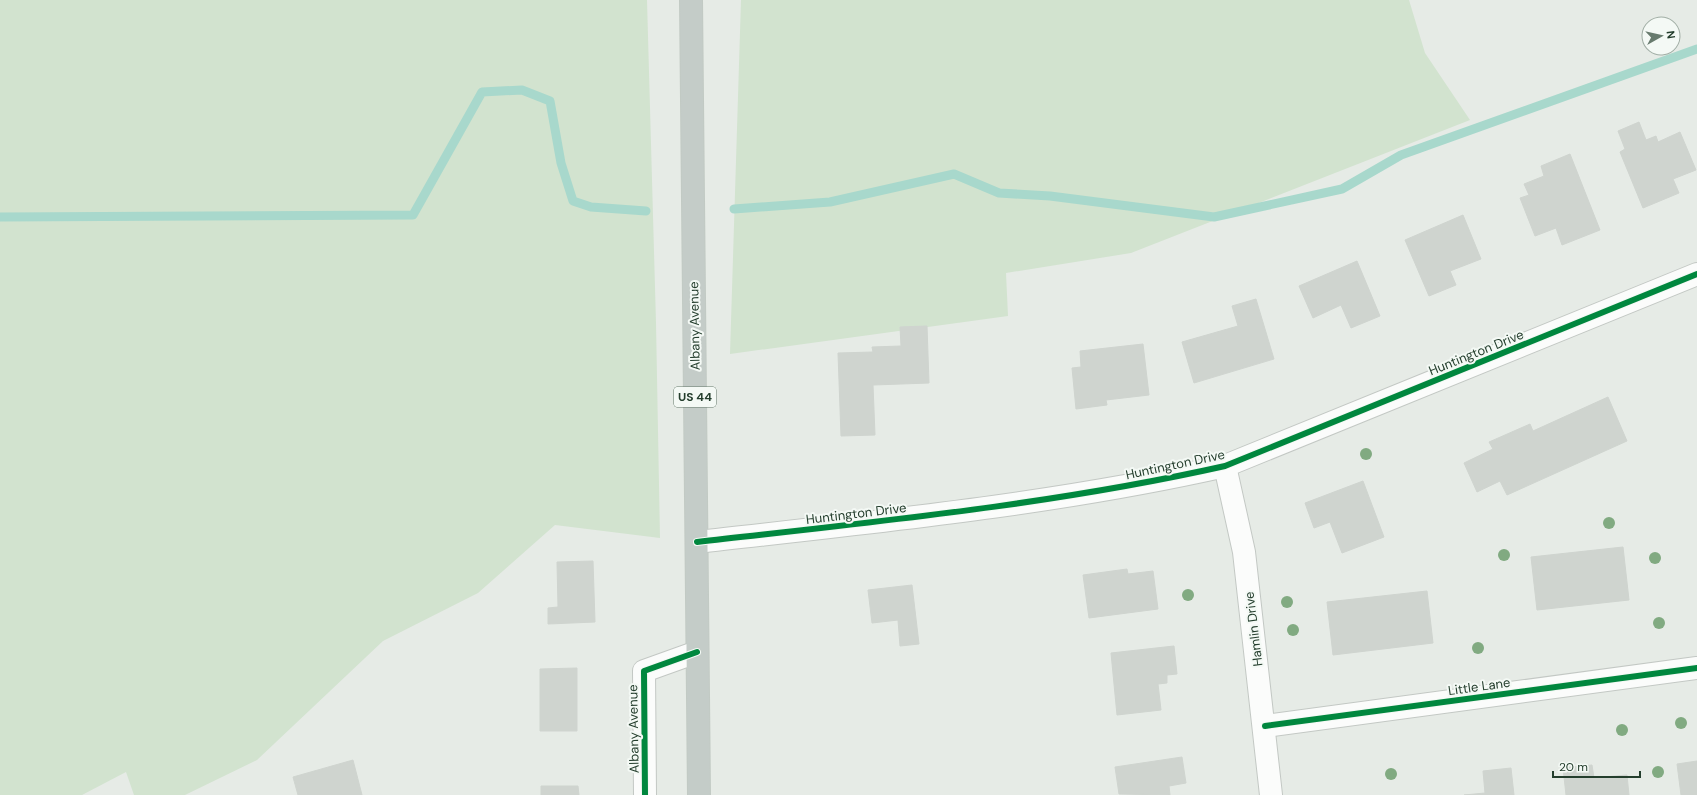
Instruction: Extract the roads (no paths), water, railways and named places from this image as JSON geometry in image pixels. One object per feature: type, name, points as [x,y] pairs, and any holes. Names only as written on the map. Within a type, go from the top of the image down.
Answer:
[{"type":"highway","name":"Albany Avenue","points":[[691,0],[699,795]]},
{"type":"street","name":"Huntington Drive","points":[[696,542],[979,510],[1161,480],[1225,466],[1697,274]]},
{"type":"street","name":"Hamlin Drive","points":[[1225,466],[1244,552],[1265,726],[1271,795]]},
{"type":"street","name":"Albany Avenue","points":[[645,795],[644,671],[697,652]]},
{"type":"street","name":"Little Lane","points":[[1265,726],[1697,668]]},
{"type":"waterway","points":[[734,209],[830,202],[954,174],[999,193],[1050,196],[1214,217],[1342,189],[1401,155],[1697,49]]},
{"type":"waterway","points":[[0,217],[413,215],[482,92],[522,90],[550,101],[561,163],[573,201],[591,207],[646,211]]}]
